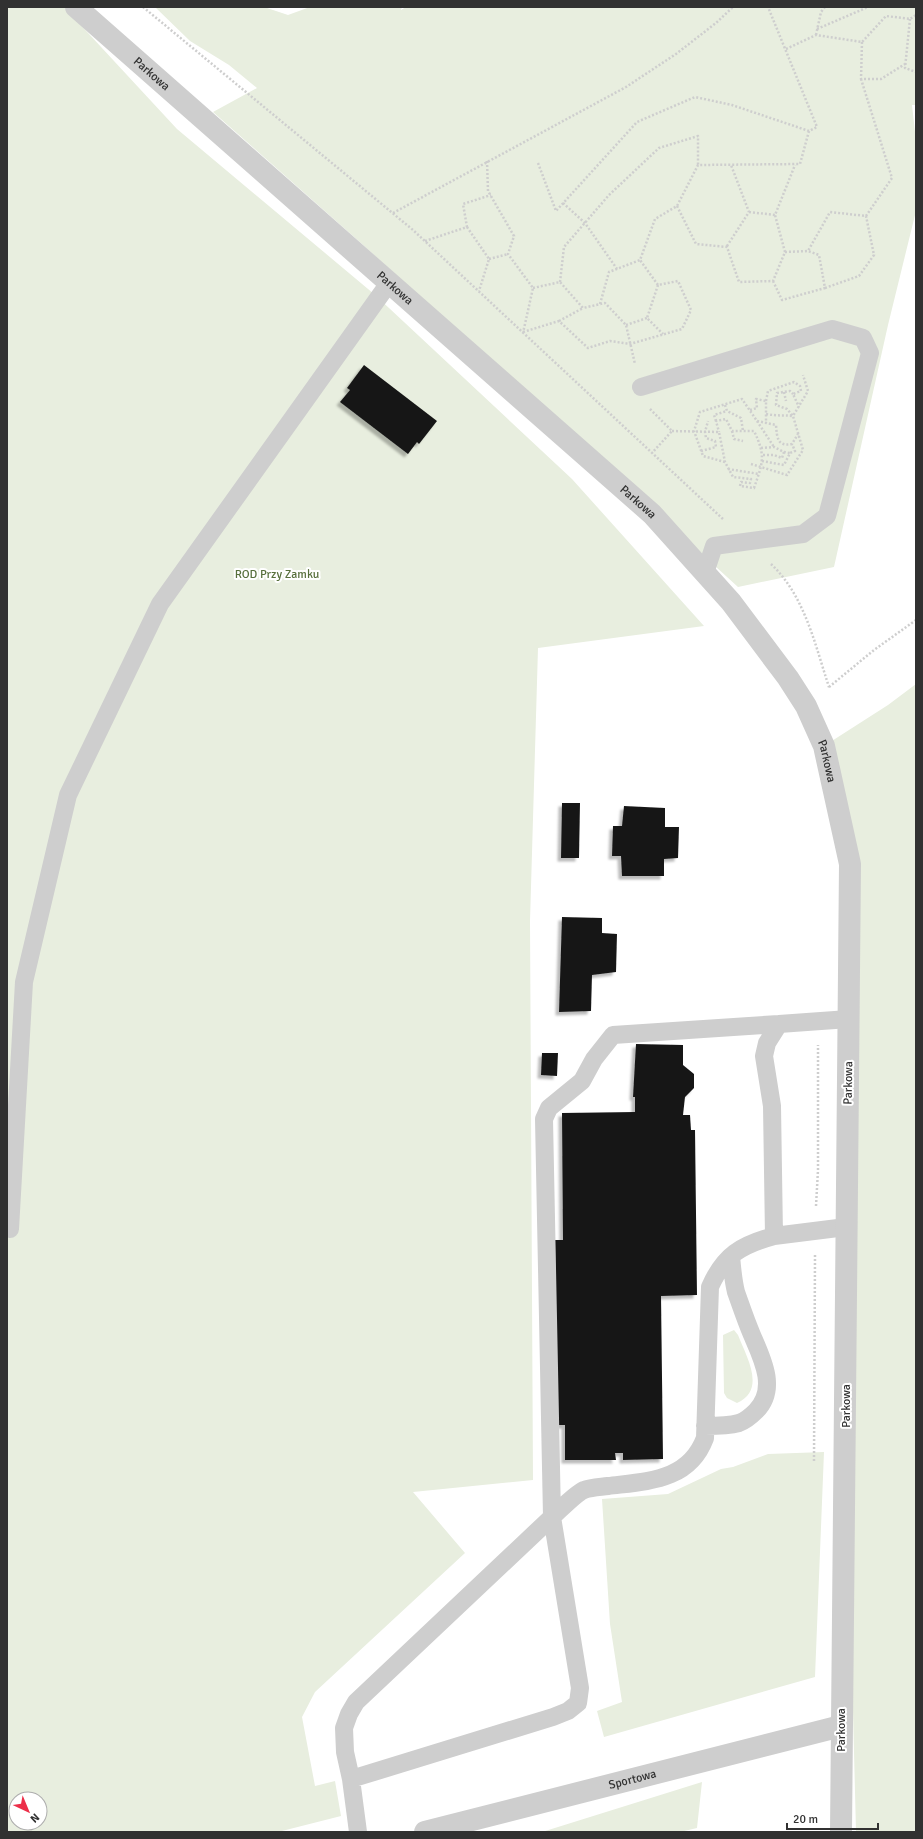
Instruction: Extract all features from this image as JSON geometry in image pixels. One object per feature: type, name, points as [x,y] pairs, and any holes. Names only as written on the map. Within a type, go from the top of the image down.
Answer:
[{"type":"street","name":"Parkowa","points":[[76,7],[652,514],[731,602],[788,678],[806,706],[824,746],[850,864],[841,1832]]},
{"type":"street","name":"Sportowa","points":[[425,1832],[841,1726]]},
{"type":"lane","points":[[10,1228],[24,982],[68,795],[160,604],[389,283]]},
{"type":"lane","points":[[641,387],[832,329],[864,338],[870,352],[827,516],[804,534],[714,546],[705,573]]},
{"type":"lane","points":[[352,1779],[553,1717],[568,1711],[578,1702],[580,1688],[552,1518],[544,1119],[549,1108],[582,1081],[594,1059],[613,1035],[849,1019]]},
{"type":"lane","points":[[774,1236],[772,1106],[764,1056],[767,1043],[779,1024]]},
{"type":"lane","points":[[358,1832],[352,1779],[345,1752],[344,1728],[349,1714],[356,1702],[552,1518],[584,1490],[655,1480],[671,1476],[687,1464],[700,1450],[705,1438],[710,1287],[717,1270],[731,1256],[752,1242],[774,1236],[846,1227]]},
{"type":"lane","points":[[705,1426],[727,1426],[740,1422],[751,1416],[761,1406],[767,1392],[767,1373],[761,1353],[752,1335],[736,1290],[731,1256]]},
{"type":"path","points":[[143,7],[393,213],[777,569],[792,589],[803,611],[829,687]]},
{"type":"path","points":[[393,213],[626,87],[676,54],[716,23],[733,7]]},
{"type":"path","points":[[538,164],[556,211],[637,122],[695,97],[732,105],[809,131],[817,127],[768,7]]},
{"type":"path","points":[[816,35],[821,12],[825,7]]},
{"type":"path","points":[[817,29],[868,7]]},
{"type":"path","points":[[795,165],[775,215],[785,252],[773,281],[782,300],[825,288],[859,276],[874,256],[866,216],[892,178],[861,79],[862,42],[886,16],[910,19],[916,15]]},
{"type":"path","points":[[910,19],[905,68],[916,72]]},
{"type":"path","points":[[786,49],[816,35],[862,42]]},
{"type":"path","points":[[861,79],[881,79],[905,64]]},
{"type":"path","points":[[698,165],[800,164],[809,131]]},
{"type":"path","points":[[583,308],[560,282],[564,247],[608,195],[659,148],[698,136],[698,165],[676,206],[655,219],[640,260],[609,272],[600,304]]},
{"type":"path","points":[[487,161],[488,191],[514,236],[508,254]]},
{"type":"path","points":[[732,165],[749,212]]},
{"type":"path","points":[[489,259],[467,227],[463,204],[491,195]]},
{"type":"path","points":[[563,203],[585,223],[617,269]]},
{"type":"path","points":[[676,206],[696,244],[727,246]]},
{"type":"path","points":[[749,212],[775,215]]},
{"type":"path","points":[[727,246],[749,212]]},
{"type":"path","points":[[808,251],[830,212],[866,216]]},
{"type":"path","points":[[424,241],[467,227]]},
{"type":"path","points":[[727,246],[739,282],[773,281]]},
{"type":"path","points":[[785,252],[808,251],[819,255],[825,288]]},
{"type":"path","points":[[489,259],[508,254]]},
{"type":"path","points":[[508,254],[533,288],[523,333]]},
{"type":"path","points":[[479,292],[489,259]]},
{"type":"path","points":[[640,260],[658,285]]},
{"type":"path","points":[[559,321],[588,348],[610,341],[630,344],[682,329],[691,310],[678,281],[658,285]]},
{"type":"path","points":[[533,288],[560,282]]},
{"type":"path","points":[[647,318],[658,285]]},
{"type":"path","points":[[523,333],[559,321],[583,308],[605,303],[626,325],[646,406],[672,431],[719,432]]},
{"type":"path","points":[[626,325],[647,318]]},
{"type":"path","points":[[647,318],[663,334]]},
{"type":"path","points":[[793,416],[808,391],[803,375]]},
{"type":"path","points":[[766,423],[766,401],[768,391],[794,382],[800,386],[801,390],[793,394]]},
{"type":"path","points":[[773,390],[777,393],[790,391],[799,407]]},
{"type":"path","points":[[784,392],[786,402]]},
{"type":"path","points":[[751,464],[787,475],[803,450],[793,416],[787,409],[776,405],[777,393]]},
{"type":"path","points":[[725,462],[703,456],[694,431],[700,412],[742,399],[774,447]]},
{"type":"path","points":[[750,410],[757,408],[756,399],[766,401]]},
{"type":"path","points":[[725,405],[727,411]]},
{"type":"path","points":[[732,431],[743,431],[754,431],[761,448],[763,455],[761,467],[754,488],[740,486],[741,482],[750,483],[751,479],[732,477],[725,462],[714,415],[727,411],[741,418],[743,431]]},
{"type":"path","points":[[766,414],[780,417],[784,415],[793,416]]},
{"type":"path","points":[[716,421],[726,419],[734,439],[743,440]]},
{"type":"path","points":[[757,420],[776,425],[780,442],[786,446],[792,444],[798,434]]},
{"type":"path","points":[[701,450],[716,447],[715,441],[706,438],[705,432],[708,421]]},
{"type":"path","points":[[652,453],[672,431]]},
{"type":"path","points":[[762,461],[784,465],[790,453],[795,451],[792,444]]},
{"type":"path","points":[[761,448],[774,447],[790,453]]},
{"type":"path","points":[[763,455],[774,455],[782,458],[784,452]]},
{"type":"path","points":[[728,469],[759,474]]},
{"type":"path","points":[[806,706],[874,650],[916,620]]},
{"type":"green space","name":"ROD Przy Zamku","points":[[7,7],[64,7],[177,129],[374,294],[572,479],[704,626],[538,648],[530,921],[533,1480],[413,1492],[465,1553],[315,1692],[302,1717],[315,1786],[335,1781],[341,1816],[278,1832],[7,1832]]},
{"type":"green space","points":[[155,7],[264,7],[288,15],[310,7],[402,7],[401,10],[406,7],[916,7],[916,105],[912,105],[916,141],[916,211],[888,325],[834,567],[738,587],[362,244],[213,112],[257,88],[229,65],[190,41]]},
{"type":"green space","points":[[916,684],[916,1832],[856,1832],[846,1430],[849,927],[824,746],[888,705]]},
{"type":"green space","points":[[734,1330],[738,1335],[749,1362],[753,1381],[751,1390],[746,1397],[737,1403],[727,1398],[724,1393],[723,1335]]},
{"type":"green space","points":[[824,1452],[815,1677],[604,1737],[597,1711],[622,1702],[610,1624],[602,1499],[668,1494],[721,1469],[733,1467],[768,1454]]},
{"type":"green space","points":[[702,1782],[697,1828],[680,1832],[542,1832]]},
{"type":"building","points":[[364,365],[437,421],[419,444],[417,442],[408,454],[340,402],[350,390],[347,388]]},
{"type":"building","points":[[562,803],[580,803],[579,858],[561,858]]},
{"type":"building","points":[[624,806],[665,808],[665,827],[679,827],[678,858],[664,859],[664,876],[622,876],[621,856],[612,856],[613,826],[622,826]]},
{"type":"building","points":[[562,917],[602,918],[602,933],[617,934],[616,972],[592,975],[591,1011],[559,1012]]},
{"type":"building","points":[[636,1044],[683,1045],[683,1065],[694,1074],[694,1088],[685,1097],[683,1115],[690,1115],[691,1130],[695,1130],[697,1295],[661,1296],[663,1459],[623,1460],[623,1453],[615,1453],[616,1460],[565,1460],[565,1425],[557,1425],[555,1240],[563,1240],[562,1113],[635,1112],[635,1097],[633,1097]]},
{"type":"building","points":[[542,1053],[558,1053],[557,1076],[541,1075]]}]
